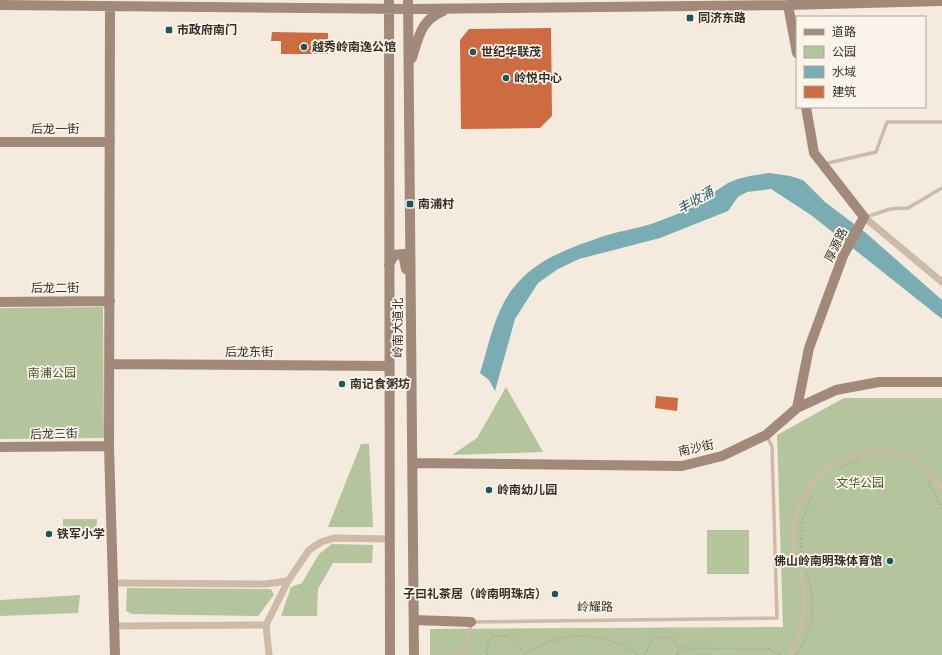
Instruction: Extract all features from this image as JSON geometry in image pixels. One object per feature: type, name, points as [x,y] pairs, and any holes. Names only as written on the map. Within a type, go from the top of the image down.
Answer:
[{"type":"main road","points":[[0,5],[110,6],[409,4],[448,8],[788,5],[942,1]]},
{"type":"main road","name":"岭南大道北","points":[[388,4],[390,655]]},
{"type":"main road","name":"岭南大道北","points":[[409,4],[414,655]]},
{"type":"main road","points":[[788,5],[796,48]]},
{"type":"main road","points":[[110,6],[109,446],[115,655]]},
{"type":"main road","points":[[409,68],[421,30],[432,15],[448,8]]},
{"type":"main road","points":[[806,108],[814,153],[864,217]]},
{"type":"main road","name":"后龙一街","points":[[0,142],[110,142]]},
{"type":"main road","name":"厚源路","points":[[798,408],[809,348],[843,256],[864,217]]},
{"type":"main road","points":[[389,266],[394,255],[402,254],[405,259],[405,291],[411,304]]},
{"type":"main road","name":"后龙二街","points":[[0,302],[110,301]]},
{"type":"main road","name":"后龙东街","points":[[109,364],[389,366]]},
{"type":"main road","name":"南沙街","points":[[412,463],[682,466],[722,456],[766,435],[798,408],[836,390],[880,382],[942,382]]},
{"type":"main road","name":"后龙三街","points":[[0,447],[109,446]]},
{"type":"main road","name":"岭耀路","points":[[414,620],[471,622]]},
{"type":"street","points":[[864,217],[942,282]]},
{"type":"street","points":[[269,655],[266,625],[288,581],[309,550],[321,542],[334,538],[390,539]]},
{"type":"street","points":[[113,583],[266,584],[288,581]]},
{"type":"street","points":[[114,626],[266,625]]},
{"type":"lane","points":[[823,165],[876,152],[887,122],[942,122]]},
{"type":"lane","points":[[864,217],[890,209],[908,208],[942,188]]},
{"type":"lane","name":"岭耀路","points":[[471,622],[777,618],[772,446],[766,435]]},
{"type":"lane","points":[[789,655],[803,623],[804,588],[793,537],[795,520],[808,488],[827,469],[850,456],[876,452],[901,455],[923,467],[935,479],[942,490]]},
{"type":"lane","points":[[456,655],[468,642],[471,622]]},
{"type":"path","points":[[835,471],[862,460]]},
{"type":"path","points":[[924,478],[938,499],[942,512]]},
{"type":"path","points":[[801,552],[802,521],[812,494]]},
{"type":"path","points":[[796,655],[806,636],[813,611],[812,592],[805,567]]},
{"type":"path","points":[[487,655],[488,643],[493,636],[504,636],[516,640],[524,655],[546,642],[570,636],[597,636],[622,644],[639,655]]},
{"type":"path","points":[[646,655],[648,646],[654,639],[661,636],[674,638],[679,648],[677,655]]},
{"type":"path","points":[[679,648],[767,649],[782,655]]},
{"type":"green space","name":"南浦公园","points":[[103,307],[104,438],[0,439],[0,308]]},
{"type":"green space","points":[[506,387],[543,452],[452,455],[477,438]]},
{"type":"green space","name":"文华公园","points":[[844,398],[942,398],[942,655],[430,655],[430,629],[783,627],[777,435]]},
{"type":"green space","points":[[361,444],[369,444],[373,527],[328,527]]},
{"type":"green space","points":[[63,519],[97,519],[96,537],[63,537]]},
{"type":"green space","points":[[707,530],[749,530],[749,574],[707,574]]},
{"type":"green space","points":[[332,544],[373,545],[372,563],[333,563],[318,589],[317,616],[281,616],[291,587],[302,583],[319,554]]},
{"type":"green space","points":[[127,588],[271,589],[274,595],[258,616],[132,614],[126,611]]},
{"type":"green space","points":[[80,595],[78,613],[0,616],[0,600]]},
{"type":"water","points":[[769,173],[790,176],[803,180],[825,202],[866,233],[942,300],[942,319],[811,215],[771,189],[747,192],[738,197],[728,211],[660,238],[579,259],[558,269],[538,283],[515,319],[495,391],[489,380],[480,373],[493,328],[502,305],[515,286],[533,268],[555,255],[604,236],[655,223],[685,211],[728,183],[748,176]]},
{"type":"building","name":"岭悦中心","points":[[551,28],[552,116],[540,128],[461,129],[460,40],[469,29]]},
{"type":"building","name":"越秀·岭南逸公馆","points":[[272,32],[328,33],[328,54],[281,54],[281,41],[271,41]]},
{"type":"building","points":[[656,396],[678,398],[677,411],[655,408]]},
{"type":"place","name":"同济东路","points":[[690,18]]},
{"type":"place","name":"市政府南门","points":[[169,30]]},
{"type":"place","name":"越秀·岭南逸公馆","points":[[304,47]]},
{"type":"place","name":"世纪华联茂","points":[[473,52]]},
{"type":"place","name":"岭悦中心","points":[[506,78]]},
{"type":"place","name":"南浦村","points":[[410,204]]},
{"type":"place","name":"南记食粥坊","points":[[342,384]]},
{"type":"place","name":"岭南幼儿园","points":[[489,490]]},
{"type":"place","name":"铁军小学","points":[[49,534]]},
{"type":"place","name":"佛山岭南明珠体育馆","points":[[890,561]]},
{"type":"place","name":"子曰礼·茶居（岭南明珠店）","points":[[555,594]]},
{"type":"water label","name":"丰收涌","points":[[695,200]]}]
